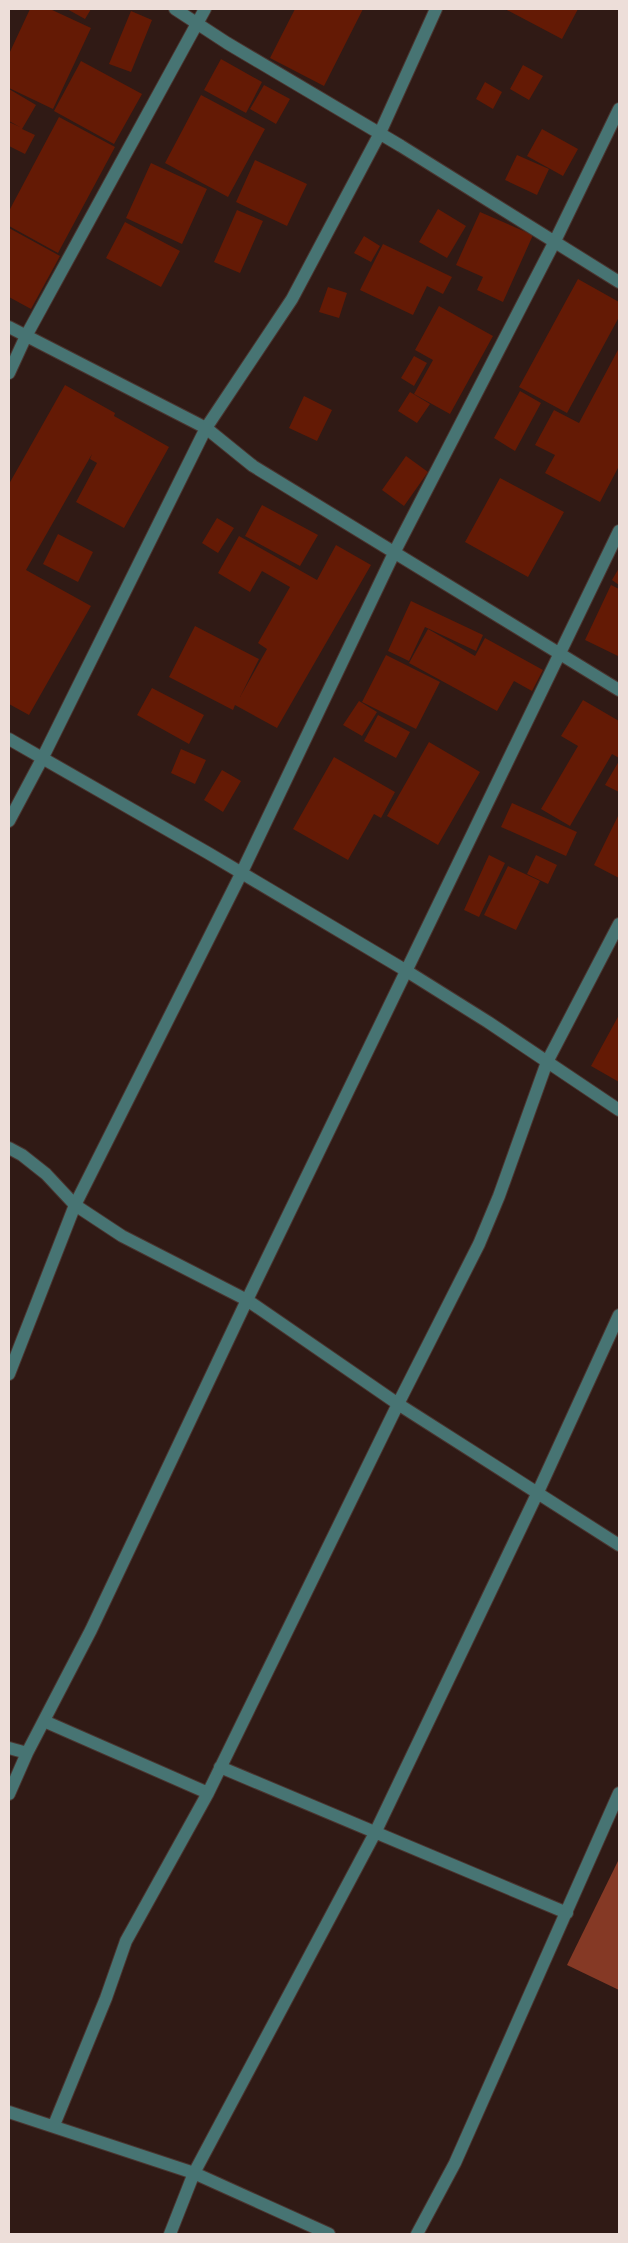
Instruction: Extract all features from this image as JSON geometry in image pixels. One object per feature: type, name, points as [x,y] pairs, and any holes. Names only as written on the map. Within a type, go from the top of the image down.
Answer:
[{"type":"street","points":[[175,9],[619,282]]},
{"type":"street","points":[[9,373],[26,336],[205,9]]},
{"type":"street","points":[[9,821],[42,760],[206,428],[292,299],[379,135],[436,9]]},
{"type":"street","points":[[9,1374],[75,1206],[241,874],[395,551],[555,241],[619,109]]},
{"type":"street","points":[[9,326],[206,428],[253,466],[395,551],[619,690]]},
{"type":"street","points":[[9,1794],[27,1753],[91,1630],[246,1300],[619,531]]},
{"type":"street","points":[[9,739],[42,760],[208,852],[241,874],[405,970],[488,1022],[619,1110]]},
{"type":"street","points":[[54,2125],[106,1998],[126,1941],[208,1793],[398,1404],[479,1244],[499,1196],[547,1062],[619,924]]},
{"type":"street","points":[[9,1148],[22,1155],[46,1174],[75,1206],[122,1236],[246,1300],[398,1404],[619,1545]]},
{"type":"street","points":[[170,2234],[194,2173],[375,1834],[538,1492],[619,1315]]},
{"type":"street","points":[[44,1721],[208,1793]]},
{"type":"street","points":[[9,1748],[27,1753]]},
{"type":"street","points":[[220,1767],[566,1913]]},
{"type":"street","points":[[417,2234],[455,2163],[619,1793]]},
{"type":"street","points":[[9,2112],[54,2125],[194,2173],[329,2234]]},
{"type":"shaded area","points":[[619,1859],[619,1990],[567,1965]]},
{"type":"building","points":[[30,9],[50,9],[91,28],[53,109],[9,88],[9,54]]},
{"type":"building","points":[[67,9],[91,9],[85,19]]},
{"type":"building","points":[[295,9],[363,9],[324,86],[270,58]]},
{"type":"building","points":[[505,9],[578,9],[562,39]]},
{"type":"building","points":[[131,11],[152,20],[131,72],[109,64]]},
{"type":"building","points":[[221,59],[262,82],[246,113],[204,90]]},
{"type":"building","points":[[81,61],[142,94],[114,144],[54,111]]},
{"type":"building","points":[[523,65],[543,76],[529,100],[510,89]]},
{"type":"building","points":[[485,82],[502,92],[493,109],[476,99]]},
{"type":"building","points":[[264,85],[290,99],[276,124],[250,109]]},
{"type":"building","points":[[9,89],[36,105],[22,129],[35,135],[25,154],[9,146],[9,122],[20,127],[9,121]]},
{"type":"building","points":[[201,95],[265,129],[228,197],[165,163]]},
{"type":"building","points":[[59,117],[115,147],[58,253],[9,226],[9,211]]},
{"type":"building","points":[[542,129],[578,149],[563,176],[527,156]]},
{"type":"building","points":[[517,155],[549,169],[537,195],[505,180]]},
{"type":"building","points":[[255,160],[307,184],[287,226],[236,202]]},
{"type":"building","points":[[151,163],[207,189],[182,244],[126,218]]},
{"type":"building","points":[[438,209],[466,226],[447,258],[419,242]]},
{"type":"building","points":[[237,210],[263,221],[240,273],[214,262]]},
{"type":"building","points":[[480,212],[533,235],[503,302],[477,290],[483,277],[456,265]]},
{"type":"building","points":[[125,222],[180,251],[161,287],[106,258]]},
{"type":"building","points":[[9,228],[60,256],[31,309],[9,297]]},
{"type":"building","points":[[364,236],[380,246],[371,262],[354,253]]},
{"type":"building","points":[[383,244],[452,277],[443,294],[427,286],[413,315],[360,290]]},
{"type":"building","points":[[578,279],[619,302],[619,317],[567,413],[519,387]]},
{"type":"building","points":[[328,287],[347,293],[339,318],[319,312]]},
{"type":"building","points":[[439,306],[493,336],[450,414],[414,394],[433,360],[415,350]]},
{"type":"building","points":[[619,348],[619,466],[600,502],[545,473],[555,455],[535,445],[554,410],[579,423]]},
{"type":"building","points":[[414,356],[427,363],[414,386],[401,378]]},
{"type":"building","points":[[65,385],[115,413],[114,416],[169,447],[124,528],[76,502],[97,463],[90,459],[92,454],[26,570],[91,606],[29,715],[9,704],[9,484]]},
{"type":"building","points":[[520,391],[541,403],[515,451],[494,438]]},
{"type":"building","points":[[410,392],[430,404],[417,423],[398,411]]},
{"type":"building","points":[[304,396],[332,410],[317,441],[289,428]]},
{"type":"building","points":[[406,456],[428,472],[404,506],[382,490]]},
{"type":"building","points":[[500,478],[564,512],[528,577],[465,542]]},
{"type":"building","points":[[262,505],[318,535],[300,566],[245,536]]},
{"type":"building","points":[[217,518],[234,528],[218,553],[202,543]]},
{"type":"building","points":[[58,534],[93,552],[78,582],[43,564]]},
{"type":"building","points":[[239,536],[317,580],[336,545],[371,565],[277,728],[235,705],[233,710],[169,677],[195,626],[259,659],[240,697],[267,649],[258,643],[290,587],[262,571],[250,592],[218,573]]},
{"type":"building","points":[[619,568],[619,585],[612,580]]},
{"type":"building","points":[[611,585],[619,589],[618,656],[585,640]]},
{"type":"building","points":[[411,601],[483,635],[476,651],[425,627],[409,661],[388,651]]},
{"type":"building","points":[[428,629],[475,656],[485,638],[543,670],[532,691],[514,681],[497,711],[409,663]]},
{"type":"building","points":[[386,655],[440,682],[416,729],[362,702]]},
{"type":"building","points":[[152,688],[204,715],[189,744],[137,715]]},
{"type":"building","points":[[583,700],[619,721],[619,758],[612,754],[570,826],[541,809],[578,746],[561,736]]},
{"type":"building","points":[[359,701],[377,712],[362,736],[343,725]]},
{"type":"building","points":[[378,715],[410,732],[396,758],[364,741]]},
{"type":"building","points":[[429,742],[480,772],[438,845],[387,816]]},
{"type":"building","points":[[181,749],[206,760],[195,784],[171,773]]},
{"type":"building","points":[[334,757],[395,792],[381,818],[374,814],[348,860],[293,829]]},
{"type":"building","points":[[619,761],[619,792],[605,785]]},
{"type":"building","points":[[222,770],[241,781],[223,812],[204,800]]},
{"type":"building","points":[[512,803],[577,832],[566,856],[501,827]]},
{"type":"building","points":[[619,814],[619,878],[594,865]]},
{"type":"building","points":[[489,855],[505,863],[479,917],[464,910]]},
{"type":"building","points":[[536,855],[557,865],[548,884],[527,874]]},
{"type":"building","points":[[508,866],[540,881],[516,930],[484,915]]},
{"type":"building","points":[[619,1015],[619,1082],[591,1066]]}]
